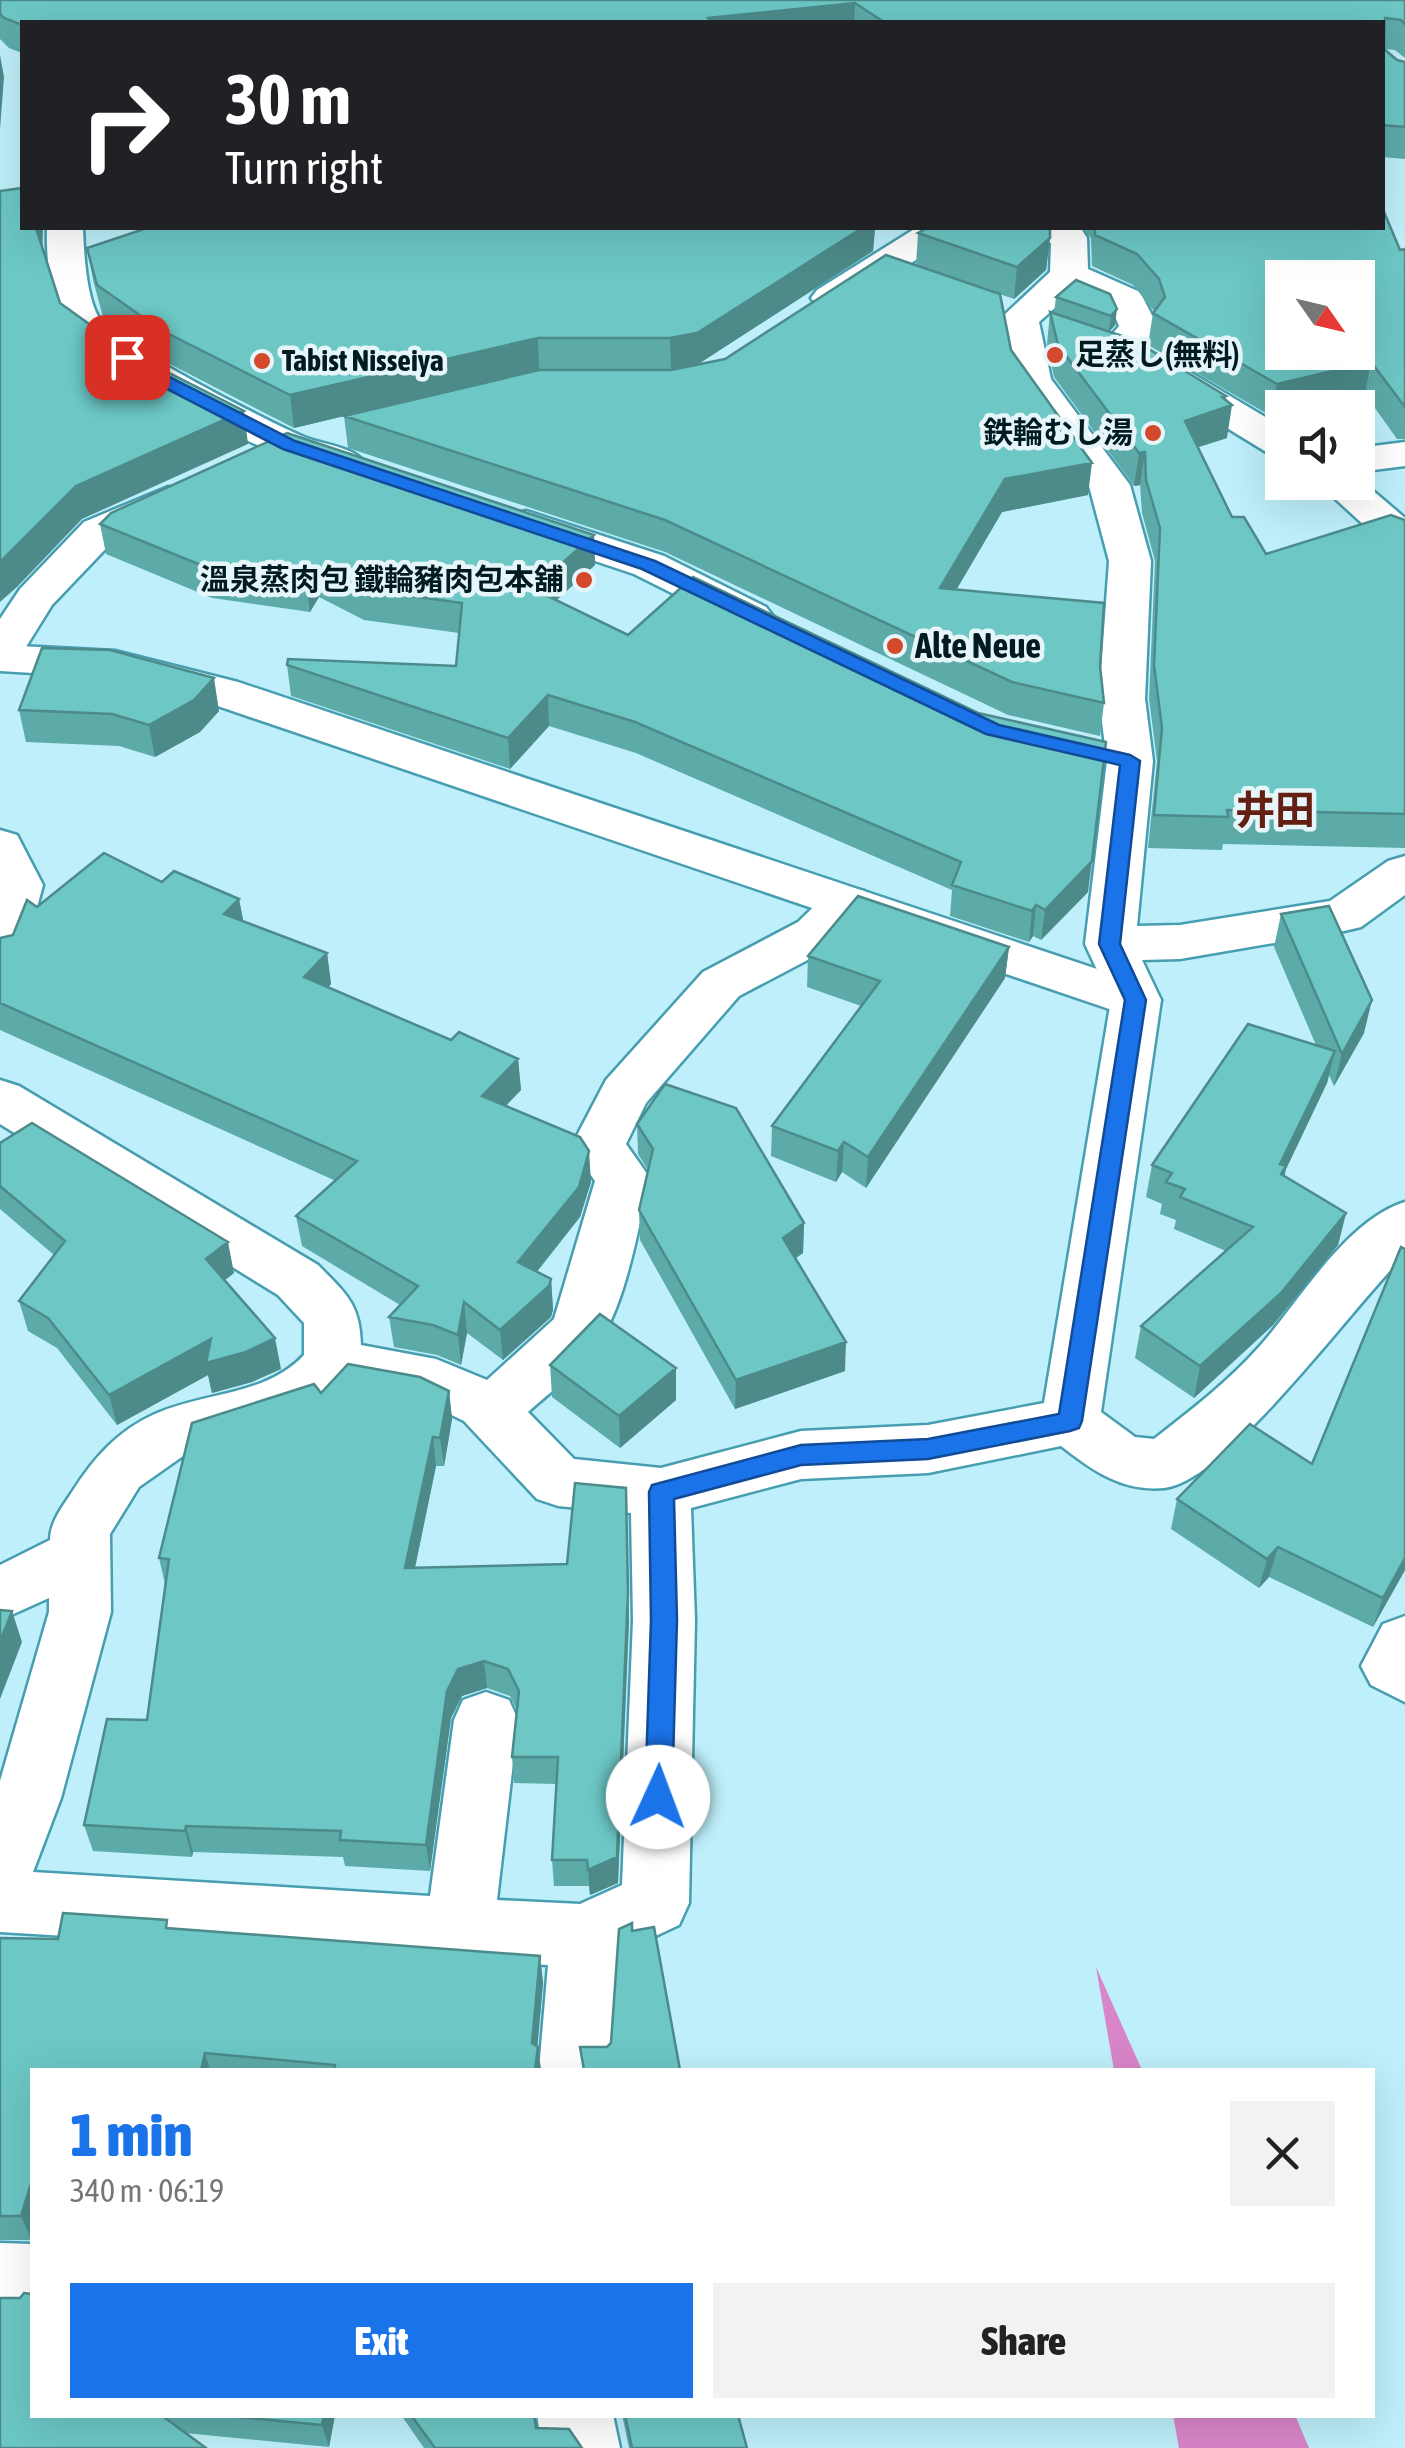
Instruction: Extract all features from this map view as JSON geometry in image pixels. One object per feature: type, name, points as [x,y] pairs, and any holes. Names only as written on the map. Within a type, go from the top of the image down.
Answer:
[{"type":"street","points":[[65,230],[65,262],[82,324],[271,453],[383,476]]},
{"type":"street","points":[[1051,230],[1069,238],[1070,274],[1032,380],[1109,485],[1130,562],[1122,699],[1113,757],[1110,944],[1136,1000],[1070,1421]]},
{"type":"street","points":[[799,320],[899,244],[930,286]]},
{"type":"street","points":[[1051,329],[1139,327],[1127,300],[1070,274]]},
{"type":"street","points":[[1051,329],[1145,362],[1265,434]]},
{"type":"street","points":[[271,453],[366,427]]},
{"type":"street","points":[[1375,458],[1405,454]]},
{"type":"street","points":[[201,485],[99,531],[35,598],[0,656],[115,665],[222,692],[1136,1000]]},
{"type":"street","points":[[1358,500],[1405,540]]},
{"type":"street","points":[[497,514],[648,565],[792,637]]},
{"type":"street","points":[[0,846],[19,885],[0,952]]},
{"type":"street","points":[[1110,944],[1180,942],[1344,916],[1405,872]]},
{"type":"street","points":[[485,1405],[505,1399],[578,1330],[603,1257],[623,1178],[598,1147],[624,1092],[721,984],[816,934],[846,903]]},
{"type":"street","points":[[0,1098],[298,1280],[332,1316],[333,1362],[309,1388],[271,1404],[174,1431],[118,1470],[80,1530],[80,1612],[28,1798],[0,1871]]},
{"type":"street","points":[[333,1362],[436,1382],[485,1405],[558,1482],[661,1492],[801,1455],[928,1449],[1070,1421],[1122,1460],[1165,1464],[1225,1416],[1278,1364],[1350,1274],[1405,1222]]},
{"type":"street","points":[[0,1901],[584,1936],[655,1904],[664,1620],[661,1492]]},
{"type":"street","points":[[0,1594],[80,1554]]},
{"type":"street","points":[[1405,1643],[1393,1666],[1405,1675]]},
{"type":"street","points":[[460,1929],[486,1720]]},
{"type":"street","points":[[574,2068],[584,1936]]},
{"type":"street","points":[[0,2280],[30,2281]]},
{"type":"street","points":[[576,2418],[581,2448]]},
{"type":"shaded area","points":[[1096,1967],[1141,2068],[1114,2068]]},
{"type":"shaded area","points":[[1174,2418],[1296,2418],[1309,2448],[1179,2448]]},
{"type":"building","points":[[0,0],[1405,0],[1405,24],[1385,18],[881,20],[855,3],[710,20],[20,20],[20,24],[0,14]]},
{"type":"building","points":[[1385,50],[1405,62],[1405,127],[1385,125]]},
{"type":"building","points":[[20,188],[20,230],[37,230],[60,303],[128,352],[244,411],[76,486],[0,562],[0,191]]},
{"type":"building","points":[[1385,214],[1400,250],[1405,249],[1405,407],[1375,367],[1375,260],[1265,260],[1265,370],[1337,370],[1277,384],[1153,313],[1165,297],[1159,279],[1137,254],[1095,235],[1095,230],[1385,230]]},
{"type":"building","points":[[141,230],[859,230],[697,333],[670,338],[538,338],[290,395],[161,330],[97,285],[87,248]]},
{"type":"building","points":[[1050,230],[1050,238],[1017,267],[918,233]]},
{"type":"building","points":[[886,255],[1000,294],[1011,350],[1092,463],[1005,479],[940,588],[1104,603],[1100,666],[1104,703],[1012,682],[665,520],[344,416],[539,370],[671,370],[725,359]]},
{"type":"building","points":[[1076,280],[1110,294],[1117,309],[1111,316],[1056,297]]},
{"type":"building","points":[[1050,312],[1134,340],[1226,396],[1222,397],[1232,405],[1185,421],[1232,517],[1244,517],[1266,554],[1391,515],[1405,520],[1405,814],[1227,810],[1228,817],[1154,815],[1162,728],[1154,665],[1160,528],[1146,480],[1145,452],[1139,453],[1058,345]]},
{"type":"building","points":[[287,433],[594,535],[533,589],[628,635],[693,577],[978,713],[1106,742],[1092,861],[1045,910],[1036,905],[1032,911],[952,885],[961,862],[635,722],[548,695],[508,738],[287,665],[288,659],[456,666],[462,603],[361,589],[315,567],[306,582],[208,568],[100,524],[111,513]]},
{"type":"building","points":[[42,648],[110,650],[214,678],[194,700],[149,725],[112,714],[19,710]]},
{"type":"building","points":[[104,853],[162,882],[174,871],[239,899],[224,914],[327,953],[304,977],[451,1040],[459,1032],[518,1059],[482,1096],[580,1137],[589,1151],[579,1187],[518,1262],[551,1279],[549,1286],[500,1330],[464,1302],[458,1335],[433,1325],[389,1317],[418,1286],[296,1216],[357,1161],[0,1003],[0,938],[13,935],[27,900],[37,907]]},
{"type":"building","points":[[858,896],[1009,947],[868,1157],[844,1142],[838,1151],[772,1126],[880,981],[808,956]]},
{"type":"building","points":[[1329,906],[1372,1000],[1342,1054],[1281,914]]},
{"type":"building","points":[[1248,1024],[1335,1051],[1280,1164],[1286,1166],[1281,1174],[1346,1213],[1281,1293],[1200,1366],[1141,1326],[1253,1227],[1180,1197],[1185,1189],[1166,1182],[1172,1173],[1152,1165]]},
{"type":"building","points":[[665,1084],[736,1108],[804,1223],[783,1238],[846,1342],[736,1380],[639,1210],[653,1149],[637,1124]]},
{"type":"building","points":[[32,1123],[228,1242],[206,1259],[275,1338],[246,1352],[206,1363],[211,1339],[109,1395],[48,1318],[19,1301],[65,1241],[0,1186],[0,1143]]},
{"type":"building","points":[[1401,1247],[1405,1249],[1405,1558],[1383,1598],[1278,1547],[1267,1559],[1177,1499],[1250,1424],[1312,1464]]},
{"type":"building","points":[[600,1314],[676,1368],[619,1416],[550,1365]]},
{"type":"building","points":[[348,1364],[420,1377],[449,1391],[440,1438],[433,1437],[405,1568],[567,1564],[575,1483],[626,1488],[628,1592],[617,1857],[588,1870],[587,1860],[552,1860],[558,1757],[512,1757],[519,1691],[508,1669],[484,1661],[458,1669],[447,1691],[426,1845],[340,1840],[341,1831],[186,1826],[185,1831],[84,1825],[107,1719],[147,1720],[169,1559],[159,1558],[192,1423],[314,1384],[321,1393]]},
{"type":"building","points":[[0,1610],[12,1611],[0,1642]]},
{"type":"building","points":[[63,1913],[167,1920],[166,1928],[540,1956],[532,2043],[538,2047],[535,2068],[334,2068],[335,2065],[205,2053],[201,2068],[30,2068],[30,2187],[21,2216],[0,2216],[0,1938],[58,1939]]},
{"type":"building","points":[[632,1923],[632,1931],[654,1927],[680,2068],[584,2068],[580,2047],[607,2047],[611,2043],[619,1929]]},
{"type":"building","points":[[24,2293],[30,2294],[30,2418],[165,2418],[206,2448],[0,2448],[0,2298],[20,2298]]},
{"type":"building","points":[[249,2418],[323,2418],[322,2425]]},
{"type":"building","points":[[413,2418],[534,2418],[536,2428],[569,2429],[582,2448],[435,2448]]},
{"type":"building","points":[[626,2418],[739,2418],[747,2448],[632,2448]]},
{"type":"place","name":"足蒸し(無料)","points":[[1055,355]]},
{"type":"place","name":"Tabist Nisseiya","points":[[262,361]]},
{"type":"place","name":"鉄輪むし湯","points":[[1153,433]]},
{"type":"place","name":"溫泉蒸肉包 鐵輪豬肉包本舖","points":[[584,580]]},
{"type":"place","name":"Alte Neue","points":[[895,646]]},
{"type":"district","name":"井田","points":[[1275,810]]},
{"type":"route","points":[[127,357],[150,373],[289,445],[648,565],[993,730],[1130,761],[1110,944],[1136,1000],[1070,1421],[928,1449],[801,1455],[661,1492],[664,1620],[658,1797]]}]
